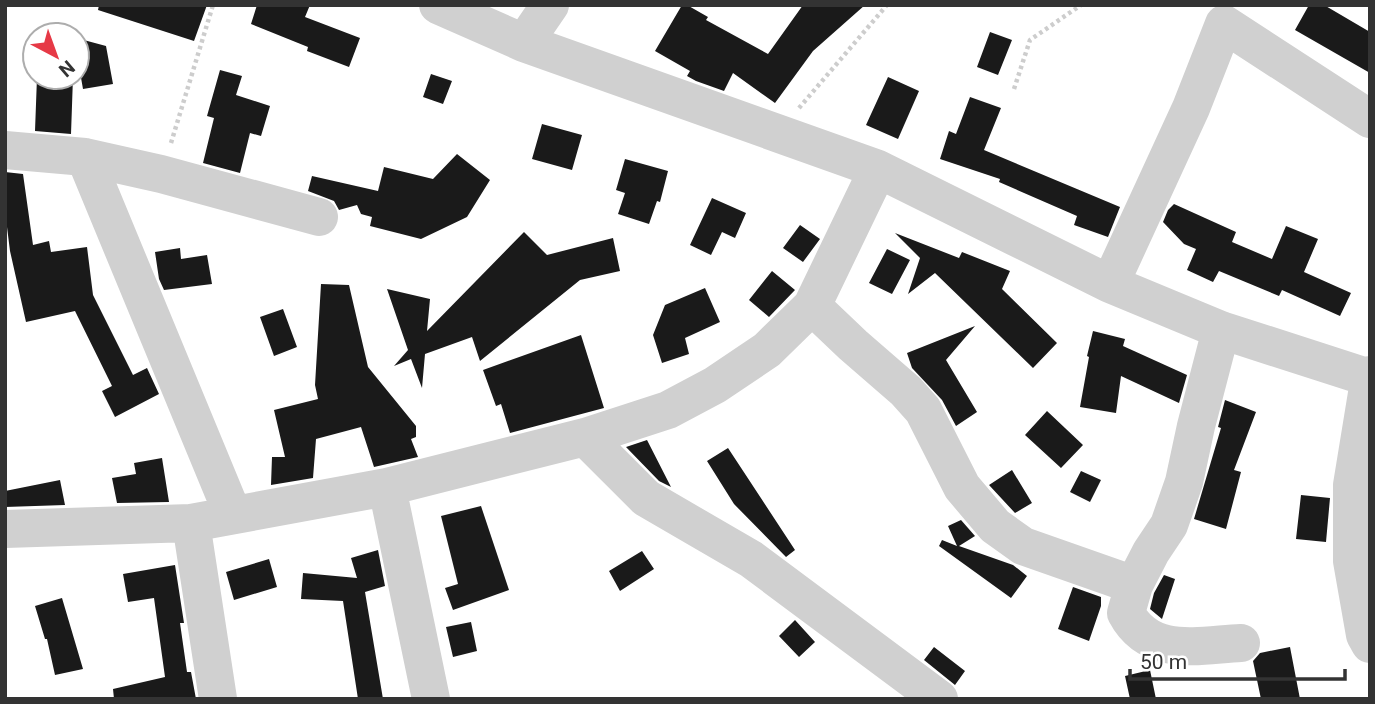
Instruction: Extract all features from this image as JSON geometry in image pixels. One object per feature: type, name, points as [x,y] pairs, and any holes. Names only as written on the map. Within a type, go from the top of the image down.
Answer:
[{"type":"street","points":[[438,5],[524,44],[878,169],[1110,284],[1221,330],[1369,377],[1352,485],[1352,561],[1365,635],[1370,644]]},
{"type":"street","points":[[524,44],[550,5]]},
{"type":"street","points":[[1110,284],[1191,108],[1224,24],[1370,119]]},
{"type":"street","points":[[5,150],[85,158],[161,174],[319,217]]},
{"type":"street","points":[[85,158],[233,515]]},
{"type":"street","points":[[5,529],[191,523],[387,487],[585,437],[668,410],[715,385],[767,350],[812,306],[878,169]]},
{"type":"street","points":[[812,306],[906,391],[923,410],[962,488],[995,526],[1023,546],[1134,585]]},
{"type":"street","points":[[1221,330],[1184,482],[1169,525],[1134,585],[1126,613],[1145,637],[1165,646],[1241,643]]},
{"type":"street","points":[[585,437],[646,498],[751,559],[939,699]]},
{"type":"street","points":[[387,487],[431,699]]},
{"type":"street","points":[[191,523],[218,699]]},
{"type":"path","points":[[161,174],[213,5]]},
{"type":"path","points":[[777,133],[887,5]]},
{"type":"path","points":[[1014,89],[1030,40],[1081,5]]},
{"type":"building","points":[[99,5],[207,5],[194,41],[98,10]]},
{"type":"building","points":[[257,5],[310,5],[305,17],[360,38],[349,67],[307,51],[308,47],[251,24]]},
{"type":"building","points":[[682,5],[687,5],[708,17],[706,20],[768,54],[803,5],[865,5],[813,51],[775,103],[733,73],[724,91],[696,81],[687,76],[690,71],[655,51]]},
{"type":"building","points":[[1309,5],[1324,5],[1370,32],[1370,73],[1295,30]]},
{"type":"building","points":[[990,32],[1012,40],[998,75],[977,67]]},
{"type":"building","points":[[91,42],[106,46],[113,84],[91,88]]},
{"type":"building","points":[[220,70],[242,76],[236,95],[270,106],[261,136],[250,133],[240,173],[203,163],[214,118],[207,116]]},
{"type":"building","points":[[431,74],[452,81],[443,104],[423,97]]},
{"type":"building","points":[[888,77],[919,91],[898,139],[866,125]]},
{"type":"building","points":[[36,91],[73,91],[71,134],[35,131]]},
{"type":"building","points":[[970,97],[1001,108],[984,150],[1120,207],[1108,237],[1074,225],[1077,216],[999,182],[1000,179],[940,159],[949,131],[956,134]]},
{"type":"building","points":[[542,124],[582,135],[572,170],[532,159]]},
{"type":"building","points":[[457,154],[490,180],[467,217],[421,239],[370,226],[372,217],[361,214],[357,205],[339,210],[334,201],[308,191],[312,176],[378,191],[384,167],[433,179]]},
{"type":"building","points":[[625,159],[668,171],[660,202],[657,201],[649,224],[618,214],[625,193],[616,190]]},
{"type":"building","points":[[5,172],[23,174],[33,245],[49,241],[51,252],[87,247],[93,295],[133,375],[147,368],[159,394],[115,417],[102,391],[112,386],[75,311],[26,322],[10,251],[5,211]]},
{"type":"building","points":[[712,198],[746,213],[735,238],[722,232],[711,255],[690,245]]},
{"type":"building","points":[[1174,204],[1236,232],[1232,242],[1272,259],[1286,226],[1318,239],[1304,272],[1351,293],[1340,316],[1282,290],[1279,296],[1219,271],[1213,282],[1187,270],[1196,249],[1184,244],[1163,222]]},
{"type":"building","points":[[800,225],[820,239],[803,262],[783,248]]},
{"type":"building","points":[[524,232],[547,255],[613,238],[620,271],[580,280],[480,361],[472,337],[425,354],[422,388],[411,359],[394,366],[408,350],[387,289],[430,299],[427,331]]},
{"type":"building","points":[[895,233],[959,258],[962,252],[1010,271],[1002,289],[1057,343],[1033,368],[935,273],[908,294],[920,258]]},
{"type":"building","points":[[180,248],[181,259],[207,255],[212,284],[164,290],[159,279],[155,252]]},
{"type":"building","points":[[887,249],[910,260],[892,294],[869,283]]},
{"type":"building","points":[[772,271],[795,290],[769,317],[749,300]]},
{"type":"building","points":[[321,284],[349,285],[368,367],[416,426],[416,437],[411,439],[418,457],[374,467],[361,427],[316,439],[313,478],[271,485],[272,457],[285,457],[274,410],[318,399],[315,385]]},
{"type":"building","points":[[705,288],[720,322],[685,338],[689,354],[662,363],[653,335],[665,305]]},
{"type":"building","points":[[283,309],[297,347],[274,356],[260,317]]},
{"type":"building","points":[[975,326],[946,360],[977,412],[956,426],[942,400],[912,368],[907,353]]},
{"type":"building","points":[[1093,331],[1125,339],[1123,346],[1187,375],[1179,403],[1121,376],[1116,413],[1080,407]]},
{"type":"building","points":[[581,335],[604,408],[510,433],[501,404],[496,406],[483,370]]},
{"type":"building","points":[[1225,400],[1256,412],[1234,470],[1241,472],[1226,529],[1194,519],[1221,428],[1218,427]]},
{"type":"building","points":[[1047,411],[1083,445],[1061,468],[1025,435]]},
{"type":"building","points":[[647,440],[671,487],[659,481],[626,447]]},
{"type":"building","points":[[728,448],[795,550],[786,557],[734,504],[707,461]]},
{"type":"building","points":[[162,458],[169,502],[117,503],[112,478],[136,474],[134,463]]},
{"type":"building","points":[[1012,470],[1032,503],[1015,513],[989,485]]},
{"type":"building","points":[[1081,471],[1101,480],[1090,502],[1070,492]]},
{"type":"building","points":[[60,480],[65,505],[5,507],[5,491]]},
{"type":"building","points":[[1301,495],[1330,498],[1326,542],[1296,539]]},
{"type":"building","points":[[481,506],[509,590],[453,610],[445,588],[458,584],[441,516]]},
{"type":"building","points":[[961,520],[975,536],[959,546],[1013,565],[1027,576],[1011,598],[939,546],[942,540],[957,546],[948,526]]},
{"type":"building","points":[[378,550],[385,586],[365,592],[383,699],[358,699],[343,601],[301,599],[303,573],[357,578],[351,558]]},
{"type":"building","points":[[642,551],[654,569],[620,591],[609,571]]},
{"type":"building","points":[[269,559],[277,587],[234,600],[226,572]]},
{"type":"building","points":[[175,565],[184,623],[180,623],[187,672],[191,672],[196,699],[114,699],[113,689],[165,677],[154,598],[128,602],[123,574]]},
{"type":"building","points":[[1164,575],[1175,579],[1162,619],[1150,609],[1154,593]]},
{"type":"building","points":[[1073,587],[1101,597],[1101,606],[1089,641],[1058,629]]},
{"type":"building","points":[[62,598],[83,669],[55,675],[47,639],[35,606]]},
{"type":"building","points":[[795,620],[815,642],[799,657],[779,636]]},
{"type":"building","points":[[471,622],[477,651],[453,657],[446,627]]},
{"type":"building","points":[[934,647],[965,671],[955,685],[924,660]]},
{"type":"building","points":[[1290,647],[1300,699],[1261,699],[1253,661],[1260,653]]},
{"type":"building","points":[[1150,670],[1156,699],[1130,699],[1125,676]]}]
